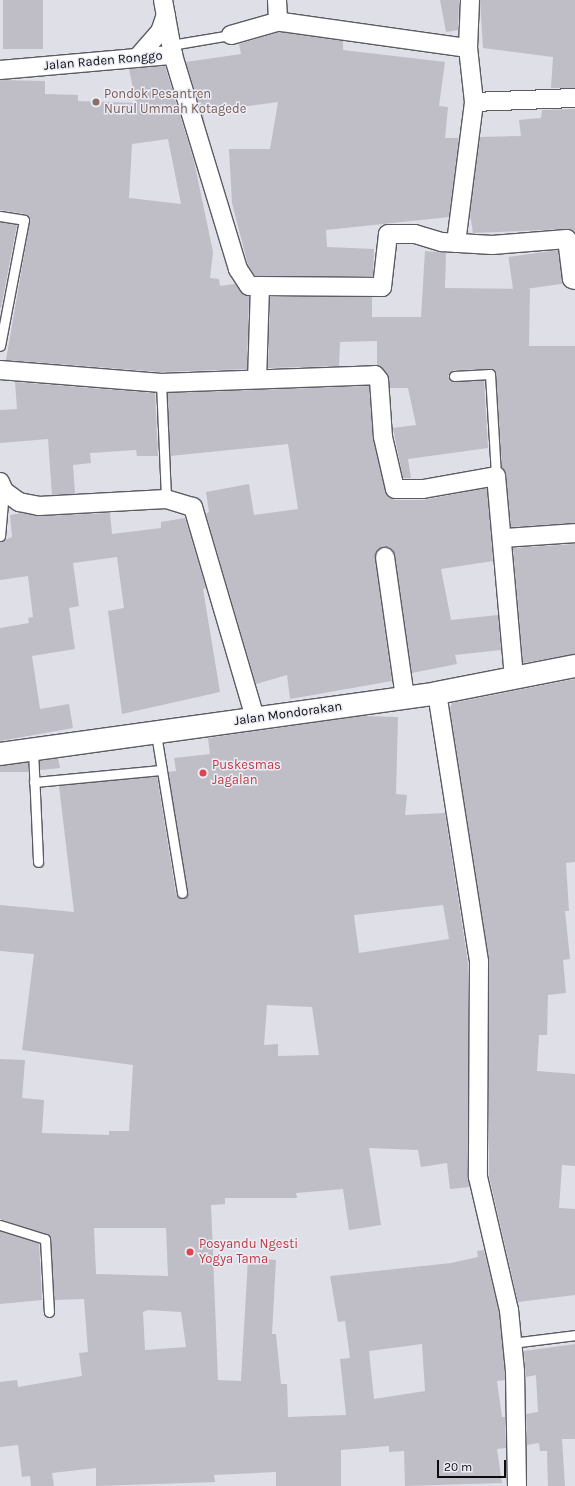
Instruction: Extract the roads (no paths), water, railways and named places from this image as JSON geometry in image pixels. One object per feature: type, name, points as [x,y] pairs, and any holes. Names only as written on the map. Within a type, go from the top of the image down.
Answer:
[{"type":"street","points":[[277,0],[280,21]]},
{"type":"street","points":[[456,243],[474,102],[468,48],[470,0]]},
{"type":"street","points":[[137,58],[160,32],[165,8]]},
{"type":"street","name":"Jalan Raden Ronggo","points":[[0,70],[137,58],[172,50],[165,8]]},
{"type":"street","points":[[232,35],[280,21],[468,48]]},
{"type":"street","points":[[172,50],[242,279],[249,286],[382,287],[388,234],[415,234],[456,243],[492,245],[567,239],[572,279],[575,280]]},
{"type":"street","points":[[474,102],[575,98]]},
{"type":"street","points":[[257,380],[260,286]]},
{"type":"street","points":[[0,370],[161,383],[375,375],[379,380],[383,437],[395,489],[423,489],[496,476],[504,538],[514,678]]},
{"type":"street","points":[[2,486],[19,502],[39,506],[166,499],[193,507],[255,718]]},
{"type":"street","points":[[504,538],[575,533]]},
{"type":"street","points":[[385,557],[405,697]]},
{"type":"street","name":"Jalan Mondorakan","points":[[0,754],[156,734],[255,718],[437,693],[575,666]]},
{"type":"street","points":[[437,693],[479,962],[478,1177],[509,1310],[512,1343],[517,1486]]},
{"type":"lane","points":[[172,50],[232,35]]},
{"type":"lane","points":[[0,216],[24,220],[0,346]]},
{"type":"lane","points":[[454,376],[490,374],[496,476]]},
{"type":"lane","points":[[161,383],[166,499]]},
{"type":"lane","points":[[0,536],[2,486]]},
{"type":"lane","points":[[156,734],[182,893]]},
{"type":"lane","points":[[33,749],[38,862]]},
{"type":"lane","points":[[34,782],[161,770]]},
{"type":"lane","points":[[0,1225],[44,1239],[49,1312]]},
{"type":"lane","points":[[512,1343],[575,1335]]},
{"type":"place","name":"Pondok Pesantren Nurul Ummah Kotagede","points":[[96,102]]},
{"type":"place","name":"Puskesmas Jagalan","points":[[203,773]]},
{"type":"place","name":"Posyandu Ngesti Yogya Tama","points":[[190,1252]]}]
